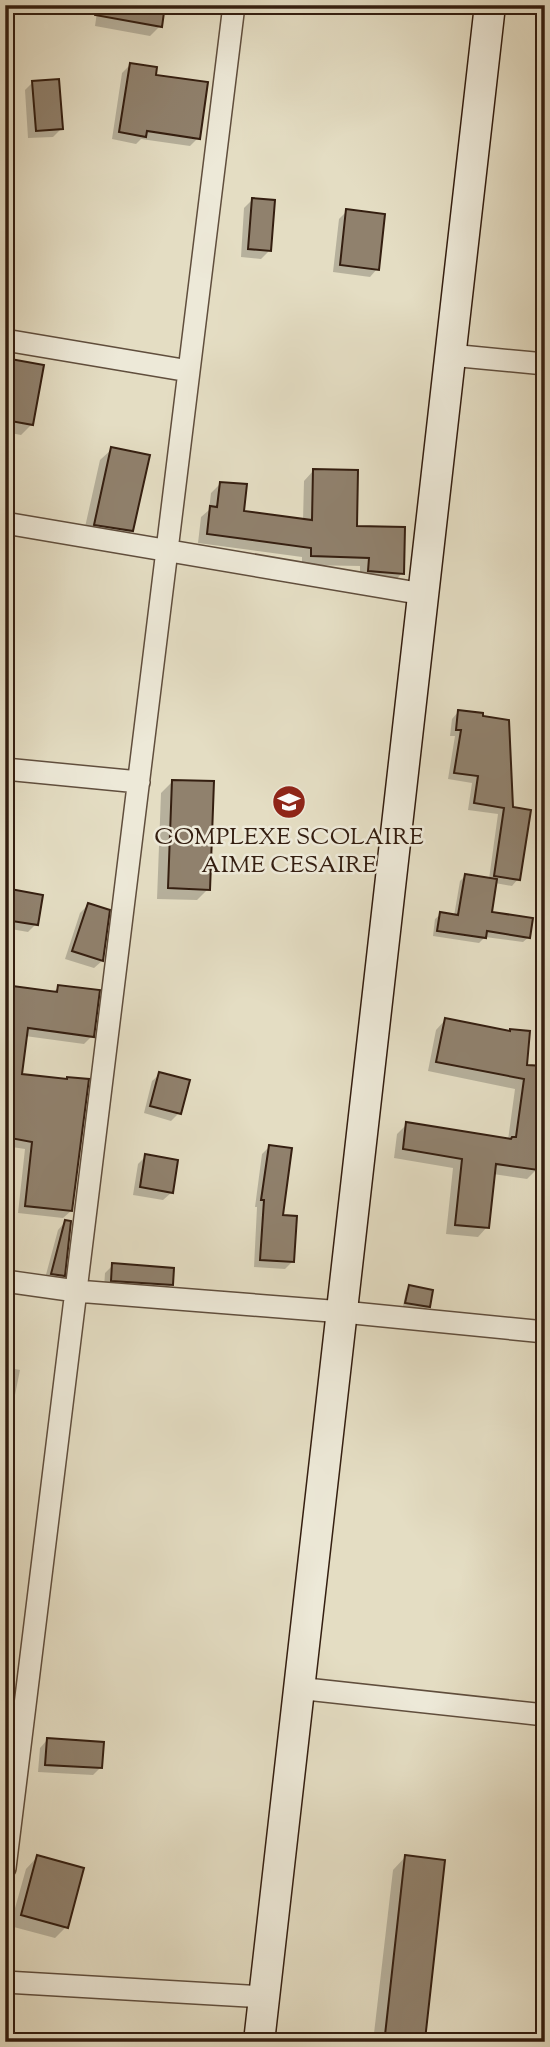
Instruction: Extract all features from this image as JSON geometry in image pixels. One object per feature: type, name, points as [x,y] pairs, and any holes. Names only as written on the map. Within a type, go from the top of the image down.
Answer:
[{"type":"main road","points":[[259,2042],[489,5]]},
{"type":"street","points":[[5,1868],[11,1769],[76,1291],[234,5]]},
{"type":"street","points":[[5,340],[189,372]]},
{"type":"street","points":[[450,355],[545,364]]},
{"type":"street","points":[[5,523],[423,594]]},
{"type":"street","points":[[5,769],[139,782]]},
{"type":"street","points":[[5,1281],[76,1291],[343,1312],[545,1332]]},
{"type":"street","points":[[298,1688],[545,1715]]},
{"type":"street","points":[[5,1982],[264,1997]]},
{"type":"building","points":[[95,5],[165,5],[162,27],[95,15]]},
{"type":"building","points":[[130,63],[157,67],[156,75],[208,82],[200,139],[147,131],[146,137],[119,132]]},
{"type":"building","points":[[59,79],[63,129],[36,131],[32,81]]},
{"type":"building","points":[[252,198],[275,200],[271,251],[248,249]]},
{"type":"building","points":[[346,209],[385,214],[379,270],[340,265]]},
{"type":"building","points":[[5,358],[44,365],[33,425],[5,420]]},
{"type":"building","points":[[111,447],[150,455],[133,531],[94,525]]},
{"type":"building","points":[[313,469],[358,470],[357,526],[405,527],[404,574],[368,571],[369,558],[311,556],[311,548],[207,534],[210,506],[217,507],[220,482],[247,484],[244,511],[312,520]]},
{"type":"building","points":[[458,710],[509,720],[513,807],[531,810],[520,880],[494,876],[504,808],[474,803],[478,776],[454,773],[461,730],[456,730]]},
{"type":"building","points":[[172,780],[214,781],[210,890],[168,888]]},
{"type":"building","points":[[465,874],[497,879],[492,912],[533,918],[530,938],[487,931],[486,938],[437,931],[440,912],[458,915]]},
{"type":"building","points":[[5,888],[43,895],[38,925],[5,920]]},
{"type":"building","points":[[88,903],[110,910],[103,961],[72,951]]},
{"type":"building","points":[[5,985],[57,992],[58,985],[100,990],[94,1037],[28,1028],[22,1074],[89,1079],[72,1211],[25,1206],[32,1142],[5,1137]]},
{"type":"building","points":[[445,1018],[510,1031],[530,1031],[527,1065],[545,1066],[545,1135],[538,1170],[496,1164],[489,1228],[455,1225],[462,1159],[403,1149],[406,1122],[511,1139],[516,1137],[524,1079],[436,1062]]},
{"type":"building","points":[[159,1072],[190,1080],[181,1114],[150,1106]]},
{"type":"building","points":[[269,1145],[292,1148],[283,1215],[297,1216],[294,1262],[260,1260],[264,1200],[261,1200]]},
{"type":"building","points":[[145,1154],[178,1160],[173,1193],[140,1187]]},
{"type":"building","points":[[65,1220],[71,1221],[65,1276],[51,1274]]},
{"type":"building","points":[[112,1263],[174,1268],[173,1285],[111,1281]]},
{"type":"building","points":[[409,1285],[433,1290],[430,1307],[405,1303]]},
{"type":"building","points":[[47,1738],[104,1742],[102,1768],[45,1765]]},
{"type":"building","points":[[37,1855],[84,1868],[68,1928],[21,1915]]},
{"type":"building","points":[[405,1855],[445,1860],[425,2040],[385,2035]]},
{"type":"place","name":"COMPLEXE SCOLAIRE AIME CESAIRE","points":[[289,802]]}]
